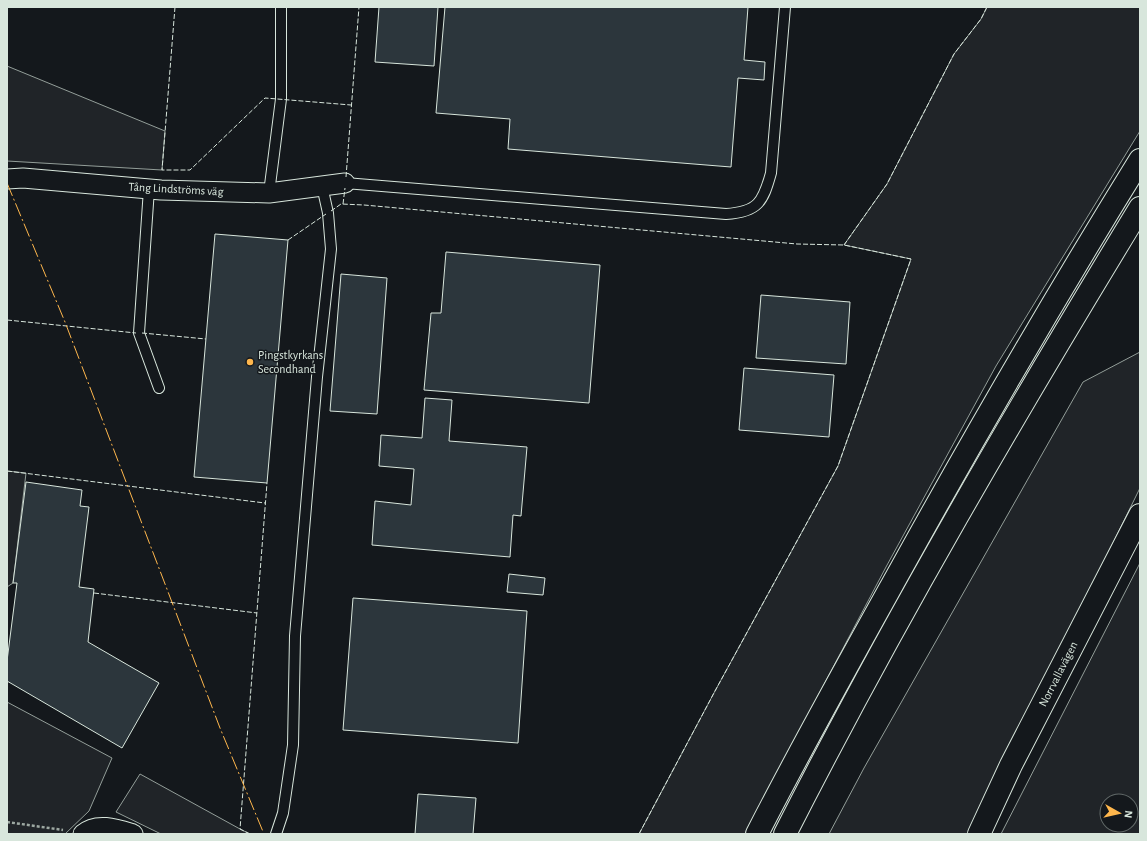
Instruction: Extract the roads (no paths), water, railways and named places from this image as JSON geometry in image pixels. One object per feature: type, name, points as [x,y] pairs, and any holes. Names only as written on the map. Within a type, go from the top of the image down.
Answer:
[{"type":"main road","points":[[758,834],[804,744],[958,466],[1031,340],[1140,160]]},
{"type":"main road","points":[[785,834],[944,539],[1034,382],[1140,208]]},
{"type":"main road","name":"Norrvallavägen","points":[[979,834],[1011,765],[1140,516]]},
{"type":"street","name":"Tång Lindströms väg","points":[[7,179],[23,178],[149,189],[268,193],[345,183]]},
{"type":"street","points":[[83,834],[93,828],[106,827],[133,834]]},
{"type":"lane","points":[[268,193],[281,99],[281,7]]},
{"type":"lane","points":[[345,183],[726,214],[746,211],[756,206],[765,196],[771,173],[786,7]]},
{"type":"lane","points":[[276,834],[283,813],[293,745],[295,636],[317,378],[331,249],[328,213],[322,186]]},
{"type":"lane","points":[[149,189],[139,333],[159,388]]},
{"type":"place","name":"Pingstkyrkans Secondhand","points":[[250,362]]}]
